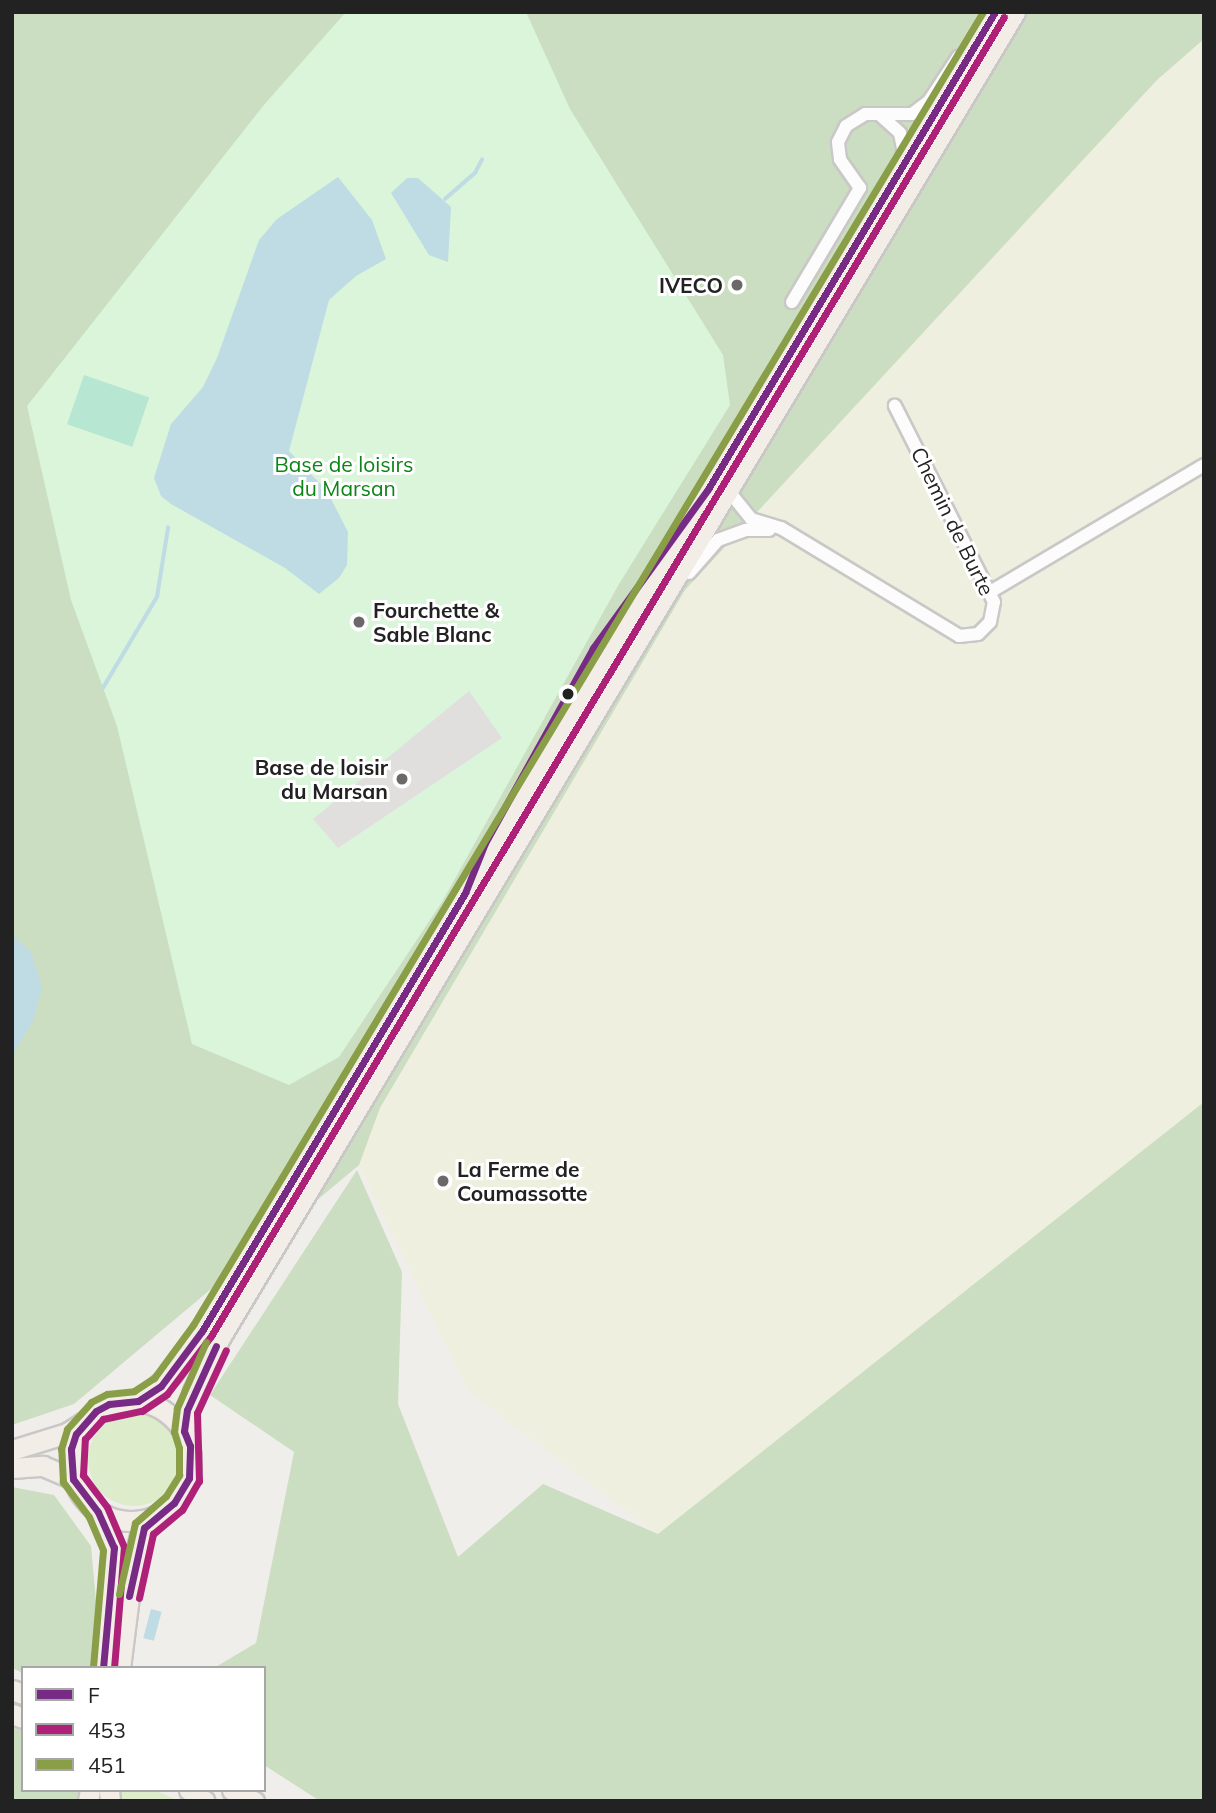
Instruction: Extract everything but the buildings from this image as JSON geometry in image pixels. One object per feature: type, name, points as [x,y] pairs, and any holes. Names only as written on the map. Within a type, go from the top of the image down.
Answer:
[{"type":"main road","points":[[138,1401],[172,1374],[202,1331],[995,12]]},
{"type":"main road","points":[[184,1431],[193,1391],[221,1336],[1015,12]]},
{"type":"main road","points":[[12,1450],[67,1433],[109,1404],[138,1401],[169,1414],[184,1431],[190,1446],[189,1478],[174,1503],[152,1518],[139,1540],[133,1564],[120,1666]]},
{"type":"main road","points":[[85,1421],[71,1449],[73,1479],[87,1503],[98,1512],[124,1521],[152,1518]]},
{"type":"main road","points":[[12,1468],[43,1466],[73,1479]]},
{"type":"main road","points":[[98,1512],[114,1548],[103,1666]]},
{"type":"main road","points":[[236,1792],[254,1801]]},
{"type":"street","points":[[792,302],[860,188],[840,159],[841,133],[855,119],[878,114],[905,116],[921,109],[986,12]]},
{"type":"street","points":[[878,114],[900,133],[905,161]]},
{"type":"street","name":"Chemin de Burte","points":[[727,489],[745,515],[796,538],[959,636],[985,629],[994,608],[990,592],[895,406]]},
{"type":"street","points":[[990,592],[1204,466]]},
{"type":"street","name":"Chemin de Burte","points":[[601,699],[710,545],[757,529],[796,538]]},
{"type":"green space","points":[[12,12],[1204,12],[1204,39],[1157,80],[685,590],[380,1108],[359,1165],[74,1404],[12,1425]]},
{"type":"green space","name":"Base de loisirs du Marsan","points":[[346,12],[526,12],[570,109],[723,355],[730,405],[619,584],[442,902],[339,1057],[289,1085],[192,1044],[117,726],[71,600],[27,406],[263,106]]},
{"type":"green space","points":[[1204,39],[1204,1102],[658,1535],[467,1390],[359,1165],[380,1109],[685,590],[1157,80]]},
{"type":"green space","points":[[84,375],[149,397],[132,447],[67,424]]},
{"type":"green space","points":[[1204,1102],[1204,1801],[320,1801],[266,1766],[266,1666],[217,1666],[256,1643],[294,1452],[210,1395],[357,1170],[402,1272],[398,1404],[458,1557],[543,1484],[658,1534]]},
{"type":"green space","points":[[134,1414],[152,1418],[166,1428],[176,1442],[180,1460],[176,1478],[166,1492],[152,1502],[134,1506],[116,1502],[102,1492],[92,1478],[88,1460],[92,1442],[102,1428],[116,1418]]},
{"type":"green space","points":[[12,1487],[54,1495],[91,1546],[96,1601],[91,1666],[21,1666],[21,1672],[12,1668]]},
{"type":"green space","points":[[12,1727],[21,1730],[21,1792],[79,1792],[79,1801],[12,1801]]},
{"type":"green space","points":[[113,1792],[159,1792],[179,1801],[113,1801]]},
{"type":"shaded area","name":"Base de loisir du Marsan","points":[[469,691],[502,738],[338,848],[313,819]]},
{"type":"water","points":[[338,177],[372,220],[386,259],[356,276],[329,300],[289,451],[327,491],[348,532],[347,565],[339,578],[319,594],[285,568],[171,504],[161,496],[154,478],[171,424],[203,387],[217,358],[259,240],[277,219]]},
{"type":"water","points":[[407,178],[418,178],[451,207],[448,262],[429,255],[391,193]]},
{"type":"water","points":[[12,935],[31,952],[42,987],[33,1022],[12,1055]]},
{"type":"water","points":[[151,1609],[162,1612],[154,1641],[143,1638]]},
{"type":"waterway","points":[[445,199],[475,173],[482,160]]},
{"type":"waterway","points":[[103,688],[157,597],[168,528]]},
{"type":"transit line","name":"451","points":[[93,1666],[103,1550],[89,1517],[63,1482],[61,1449],[67,1429],[91,1402],[107,1394],[134,1391],[154,1378],[193,1325],[983,12]]},
{"type":"transit line","name":"F","points":[[103,1666],[114,1548],[98,1512],[73,1479],[71,1449],[76,1434],[96,1411],[109,1404],[138,1401],[161,1386],[202,1331],[465,893],[485,843],[593,648],[708,489],[995,12]]},
{"type":"transit line","name":"453","points":[[114,1666],[124,1547],[107,1507],[83,1475],[85,1439],[103,1419],[142,1411],[167,1394],[211,1336],[1004,17]]},
{"type":"transit line","name":"451","points":[[119,1594],[135,1523],[166,1496],[179,1475],[179,1448],[174,1432],[177,1408],[206,1342]]},
{"type":"transit line","name":"F","points":[[129,1596],[144,1528],[174,1503],[189,1478],[190,1446],[184,1431],[187,1410],[216,1346]]},
{"type":"transit line","name":"453","points":[[139,1598],[153,1534],[182,1510],[199,1481],[197,1413],[226,1350]]},
{"type":"place","name":"IVECO","points":[[737,285]]},
{"type":"place","name":"Fourchette & Sable Blanc","points":[[359,622]]},
{"type":"place","name":"Base de loisir du Marsan","points":[[402,779]]},
{"type":"place","name":"La Ferme de Coumassotte","points":[[443,1181]]}]
